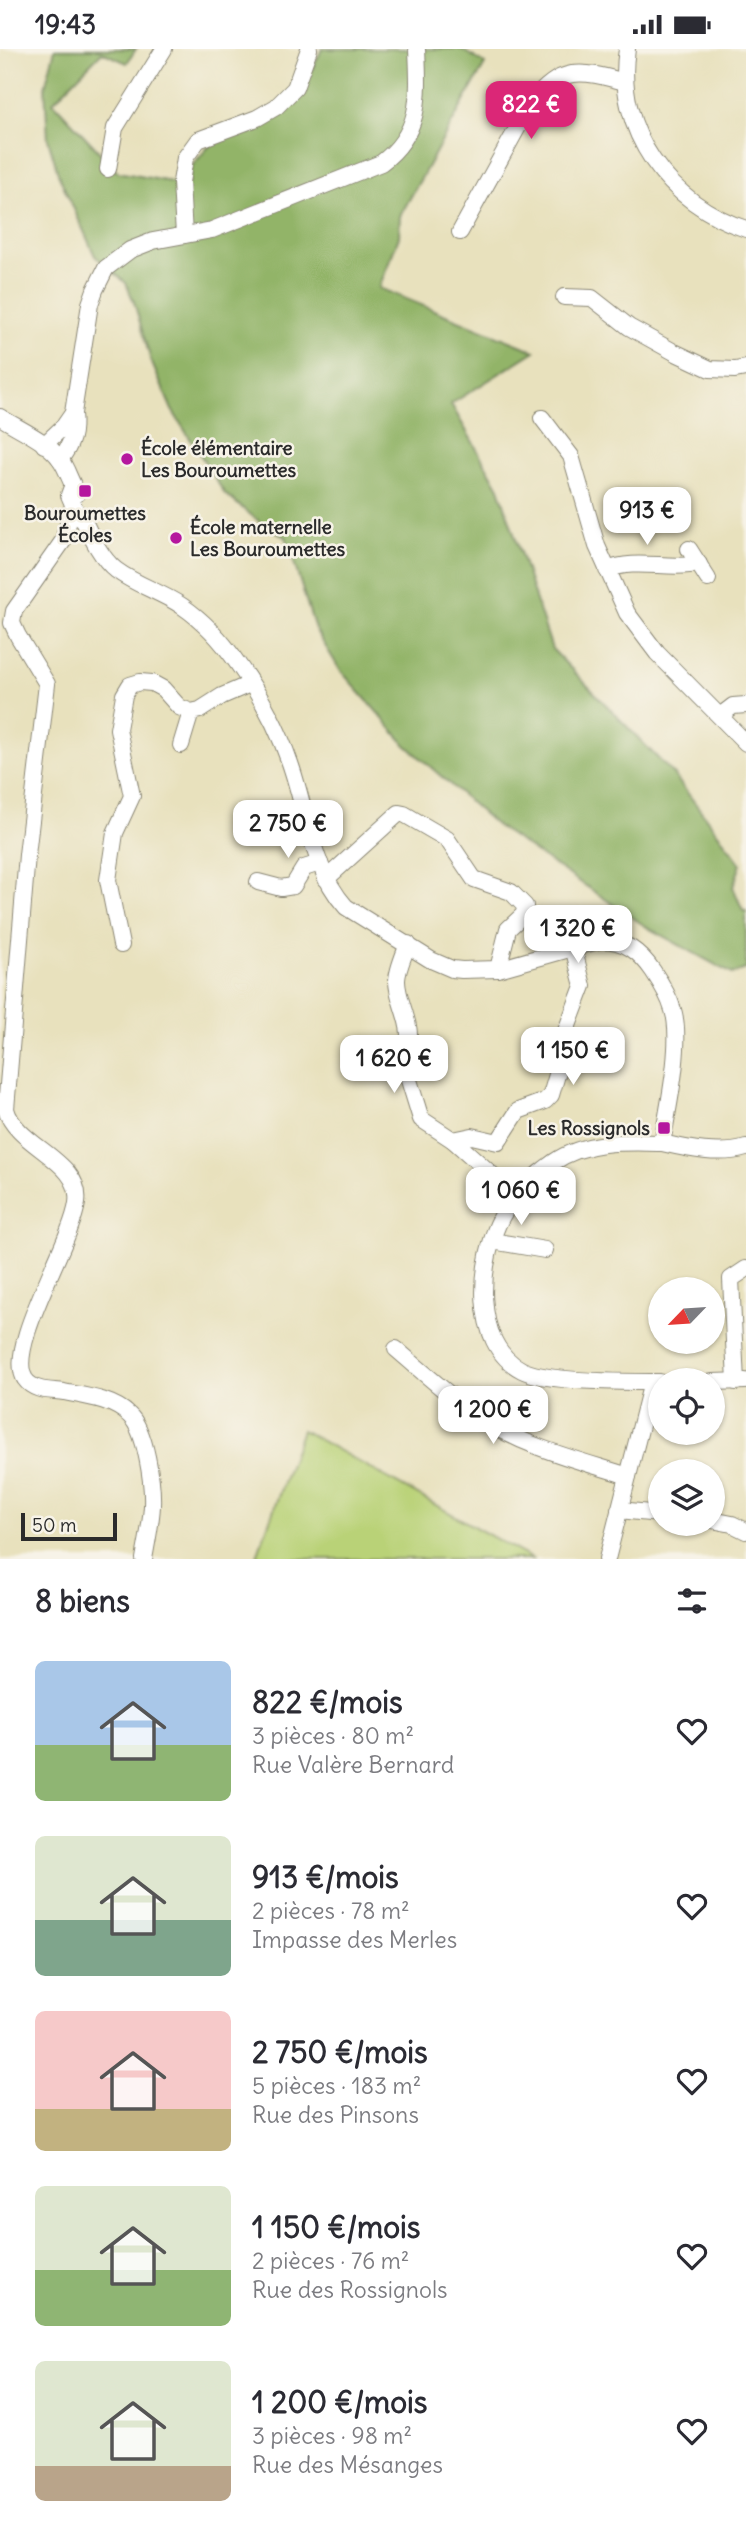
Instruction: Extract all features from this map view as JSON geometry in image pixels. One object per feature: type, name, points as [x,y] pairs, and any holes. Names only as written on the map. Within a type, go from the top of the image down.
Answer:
[{"type":"street","points":[[108,169],[115,128],[164,49]]},
{"type":"street","points":[[184,235],[181,182],[185,158],[198,140],[257,118],[276,107],[295,88],[309,49]]},
{"type":"street","points":[[60,459],[69,448],[74,429],[73,413],[90,304],[106,268],[130,250],[153,241],[212,230],[372,168],[391,155],[401,146],[414,120],[418,103],[417,49]]},
{"type":"street","points":[[627,49],[625,82],[635,124],[645,149],[659,171],[674,188],[694,203],[727,223],[746,229]]},
{"type":"street","points":[[460,232],[530,105],[544,86],[579,72],[625,82]]},
{"type":"street","points":[[564,297],[592,298],[629,327],[710,369],[746,368]]},
{"type":"street","points":[[44,445],[73,413]]},
{"type":"street","points":[[0,417],[44,445],[60,459],[72,487],[78,491],[86,513],[87,526]]},
{"type":"street","points":[[542,418],[571,456],[597,546],[627,613],[657,653],[746,743]]},
{"type":"street","points":[[72,487],[69,495],[78,516],[87,526],[109,564],[182,606],[199,620],[229,652],[250,684],[270,717],[290,762],[326,879],[346,907],[431,960],[452,969],[498,969],[600,940],[627,945],[644,959],[670,1002],[676,1022],[677,1043],[662,1143]]},
{"type":"street","points":[[74,506],[63,541],[14,611],[12,622],[47,684],[27,855],[6,1109],[15,1129],[66,1171],[78,1195],[73,1221],[23,1342],[21,1365],[25,1379],[37,1389],[103,1401],[130,1415],[141,1432],[152,1504],[144,1559]]},
{"type":"street","points":[[63,541],[87,526]]},
{"type":"street","points":[[689,549],[708,579]]},
{"type":"street","points":[[607,570],[620,564],[684,567],[699,564]]},
{"type":"street","points":[[121,945],[108,880],[115,833],[132,796],[118,729],[124,695],[130,685],[152,683],[163,689],[179,707],[191,712],[250,684]]},
{"type":"street","points":[[720,716],[733,706],[746,705]]},
{"type":"street","points":[[181,745],[191,712]]},
{"type":"street","points":[[326,879],[399,813],[404,814],[447,839],[474,879],[511,892],[525,906],[524,914],[508,929],[498,969]]},
{"type":"street","points":[[258,882],[281,888],[293,886],[304,868],[320,863]]},
{"type":"street","points":[[408,944],[397,981],[410,1035],[407,1048],[401,1054],[421,1119],[453,1140],[516,1196]]},
{"type":"street","points":[[453,1140],[471,1136],[498,1142],[518,1111],[545,1101],[551,1095],[562,1058],[561,1044],[583,986],[573,947]]},
{"type":"street","points":[[648,1382],[540,1376],[522,1371],[510,1361],[489,1330],[484,1300],[492,1241],[502,1215],[516,1196],[554,1162],[590,1146],[627,1142],[662,1143],[714,1151],[737,1151],[746,1148]]},
{"type":"street","points":[[492,1241],[545,1250]]},
{"type":"street","points":[[741,1381],[723,1278],[746,1269]]},
{"type":"street","points":[[396,1349],[478,1416],[498,1428],[531,1444],[628,1476]]},
{"type":"street","points":[[607,1559],[648,1409]]},
{"type":"street","points":[[619,1510],[648,1513]]},
{"type":"street","points":[[725,1523],[746,1531]]},
{"type":"green space","points":[[55,49],[136,49],[127,63],[102,52],[53,102],[118,172],[188,185],[191,167],[216,138],[297,100],[322,49],[461,49],[485,64],[400,216],[399,237],[379,288],[535,351],[451,404],[499,488],[552,649],[673,774],[741,864],[733,887],[743,911],[746,911],[746,969],[732,974],[648,928],[497,826],[406,745],[340,670],[315,629],[286,537],[266,527],[225,494],[172,410],[151,361],[126,283],[95,256],[59,176],[48,139],[45,87]]},
{"type":"green space","points":[[302,1430],[532,1559],[256,1559]]},
{"type":"place","name":"École élémentaire Les Bouroumettes","points":[[127,459]]},
{"type":"place","name":"Bouroumettes Écoles","points":[[85,491]]},
{"type":"place","name":"École maternelle Les Bouroumettes","points":[[176,538]]},
{"type":"place","name":"Les Rossignols","points":[[664,1128]]}]
